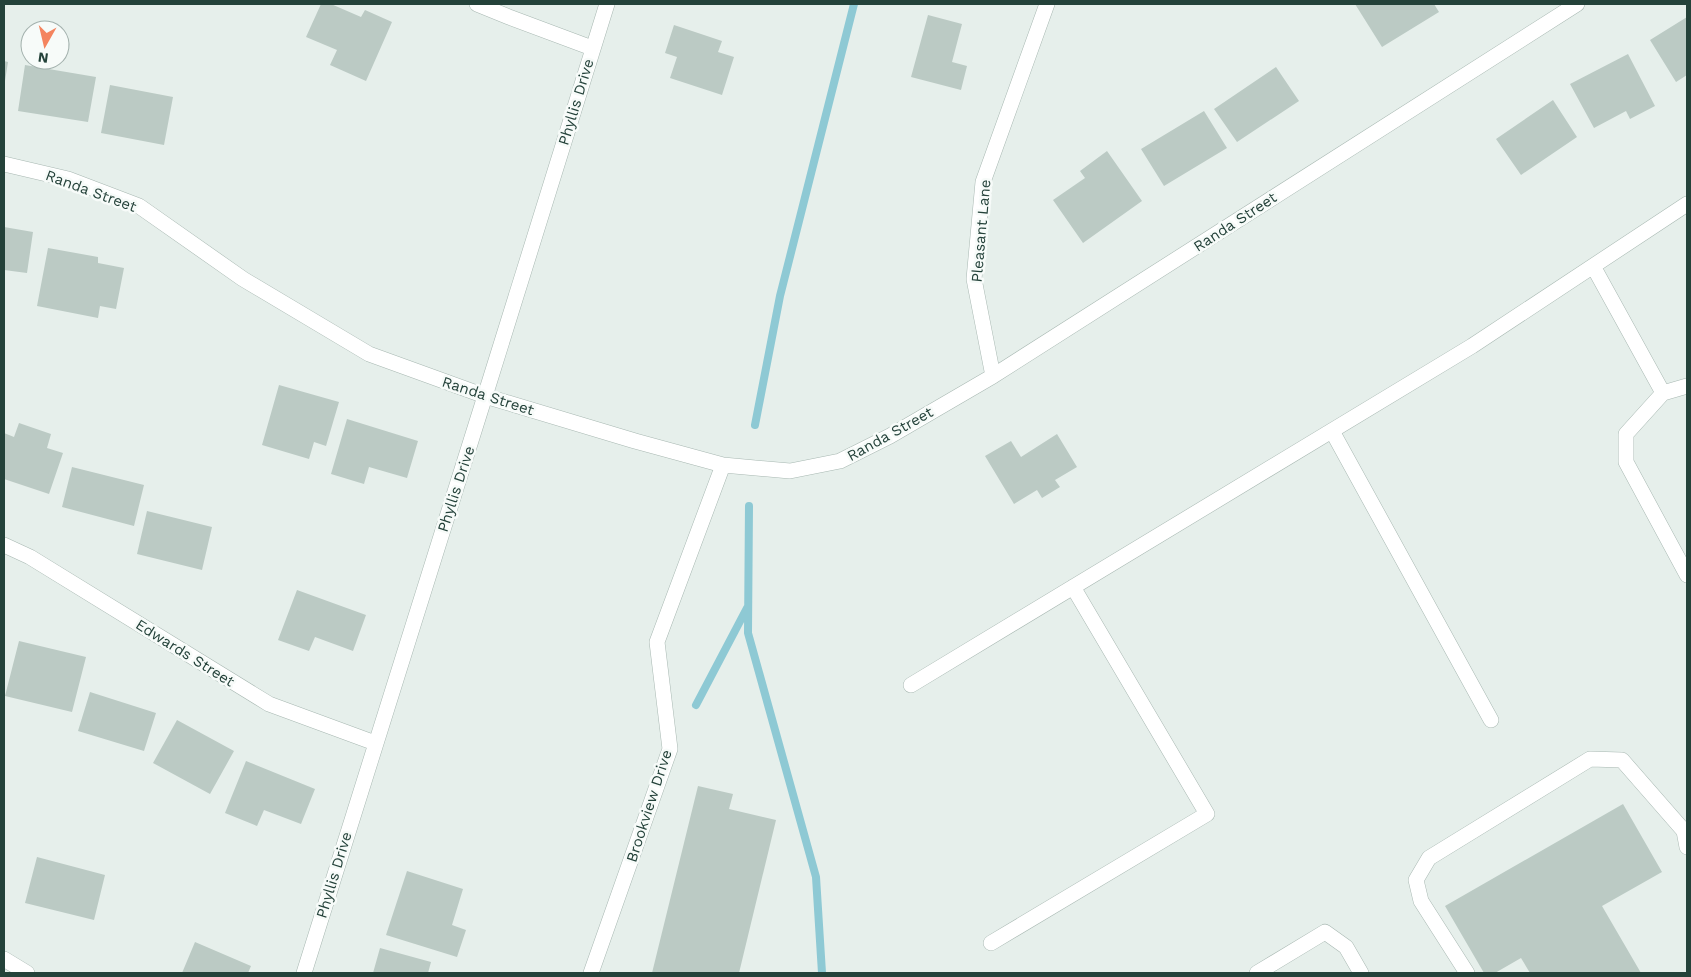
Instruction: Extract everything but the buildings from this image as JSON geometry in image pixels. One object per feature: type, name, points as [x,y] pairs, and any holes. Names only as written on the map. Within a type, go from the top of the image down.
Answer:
[{"type":"street","points":[[477,4],[592,48]]},
{"type":"street","name":"Phyllis Drive","points":[[304,973],[607,4]]},
{"type":"street","name":"Pleasant Lane","points":[[993,376],[974,280],[983,182],[1047,4]]},
{"type":"street","name":"Randa Street","points":[[4,164],[68,179],[139,206],[244,280],[369,354],[485,396],[635,441],[723,465],[790,471],[840,462],[890,436],[993,376],[1577,4]]},
{"type":"street","points":[[910,685],[1472,346],[1687,204]]},
{"type":"street","points":[[1593,266],[1663,393]]},
{"type":"street","points":[[1687,386],[1663,393],[1626,434],[1626,462],[1687,575]]},
{"type":"street","points":[[1332,431],[1491,720]]},
{"type":"street","name":"Brookview Drive","points":[[591,973],[670,749],[657,642],[723,465]]},
{"type":"street","name":"Edwards Street","points":[[4,545],[30,557],[269,704],[375,743]]},
{"type":"street","points":[[991,943],[1207,814],[1072,587]]},
{"type":"street","points":[[1467,973],[1421,902],[1416,880],[1429,858],[1590,759],[1622,760],[1686,830],[1687,848]]},
{"type":"street","points":[[1258,973],[1325,932],[1346,947],[1361,973]]},
{"type":"street","points":[[4,959],[27,973]]},
{"type":"waterway","points":[[755,425],[780,296],[854,4]]},
{"type":"waterway","points":[[749,506],[748,633],[816,877],[822,973]]},
{"type":"waterway","points":[[696,705],[747,608]]}]
